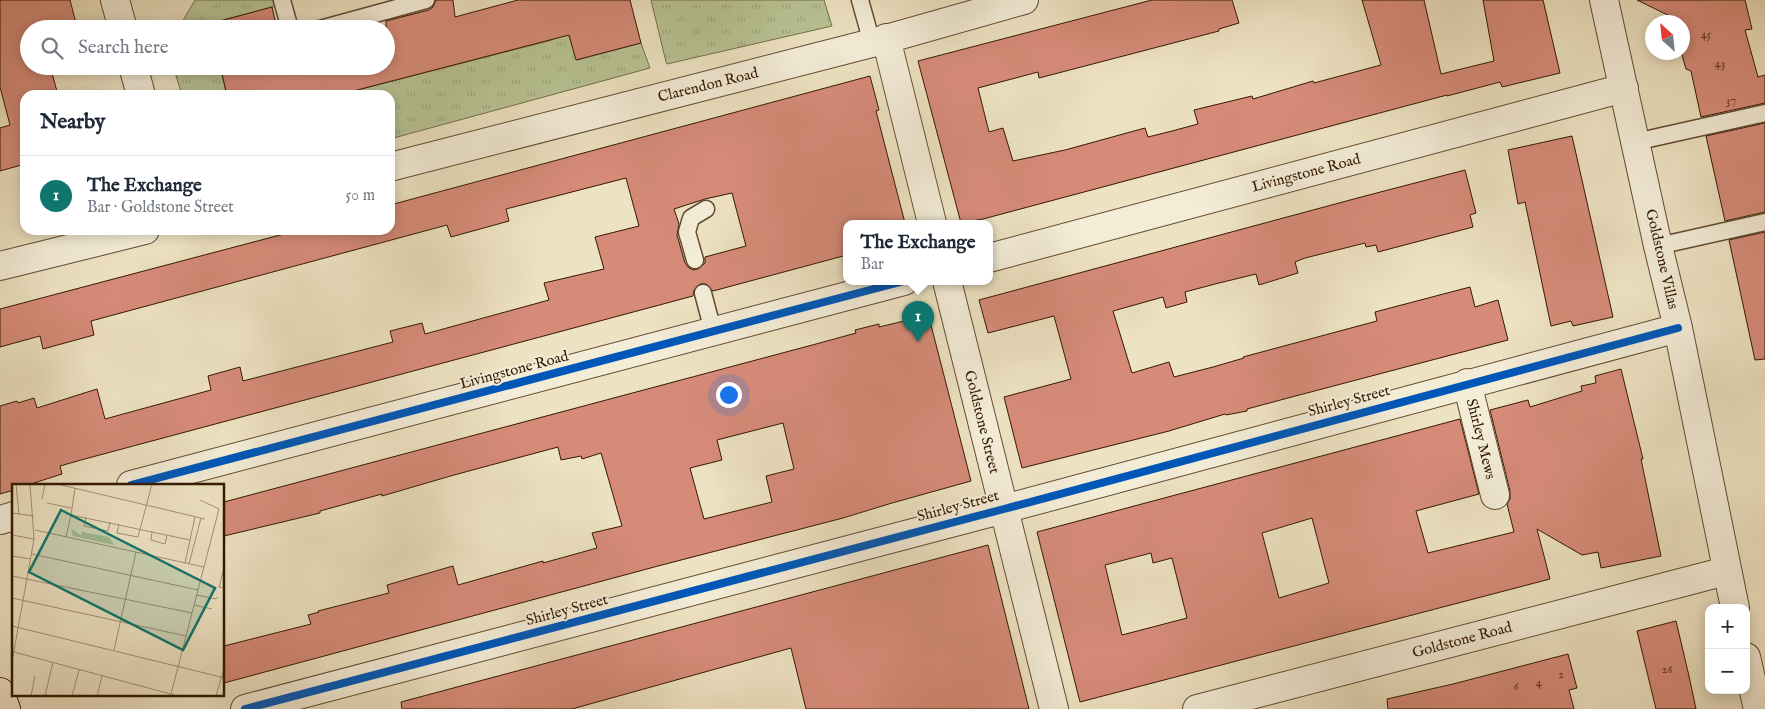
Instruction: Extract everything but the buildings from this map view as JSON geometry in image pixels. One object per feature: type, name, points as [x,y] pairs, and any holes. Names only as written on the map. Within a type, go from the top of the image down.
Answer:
[{"type":"main road","points":[[0,692],[6,709]]},
{"type":"street","points":[[115,0],[121,20]]},
{"type":"street","name":"Clarendon Road","points":[[395,166],[879,40],[1024,0]]},
{"type":"street","name":"Goldstone Villas","points":[[1604,0],[1678,328],[1734,604]]},
{"type":"street","points":[[879,40],[931,220]]},
{"type":"street","points":[[135,75],[140,90]]},
{"type":"street","name":"Livingstone Road","points":[[993,257],[1624,88]]},
{"type":"street","points":[[0,266],[87,237],[103,235]]},
{"type":"street","name":"Livingstone Road","points":[[135,484],[889,285]]},
{"type":"street","name":"Goldstone Street","points":[[948,285],[1054,709]]},
{"type":"street","name":"Shirley Street","points":[[245,709],[1678,328]]},
{"type":"street","name":"Shirley Mews","points":[[1467,383],[1495,495]]},
{"type":"street","name":"Goldstone Road","points":[[1197,709],[1726,571]]},
{"type":"street","points":[[1750,674],[1758,709]]},
{"type":"lane","points":[[282,0],[288,20]]},
{"type":"lane","points":[[353,20],[426,0]]},
{"type":"lane","points":[[860,0],[879,40]]},
{"type":"lane","points":[[1635,142],[1765,113]]},
{"type":"lane","points":[[694,260],[687,232],[691,218],[706,209]]},
{"type":"lane","points":[[1658,246],[1765,222]]},
{"type":"lane","points":[[703,293],[713,331]]},
{"type":"green space","points":[[195,0],[276,0],[277,4],[224,20],[183,20]]},
{"type":"green space","points":[[651,0],[824,0],[832,26],[667,64]]},
{"type":"green space","points":[[566,27],[577,60],[641,43],[650,68],[395,138],[395,90],[357,90],[552,40]]},
{"type":"green space","points":[[176,75],[222,75],[226,90],[180,90]]},
{"type":"cycle path","points":[[135,484],[889,285]]},
{"type":"cycle path","points":[[245,709],[1004,509],[1678,328]]},
{"type":"place","name":"The Exchange","points":[[918,342]]}]
